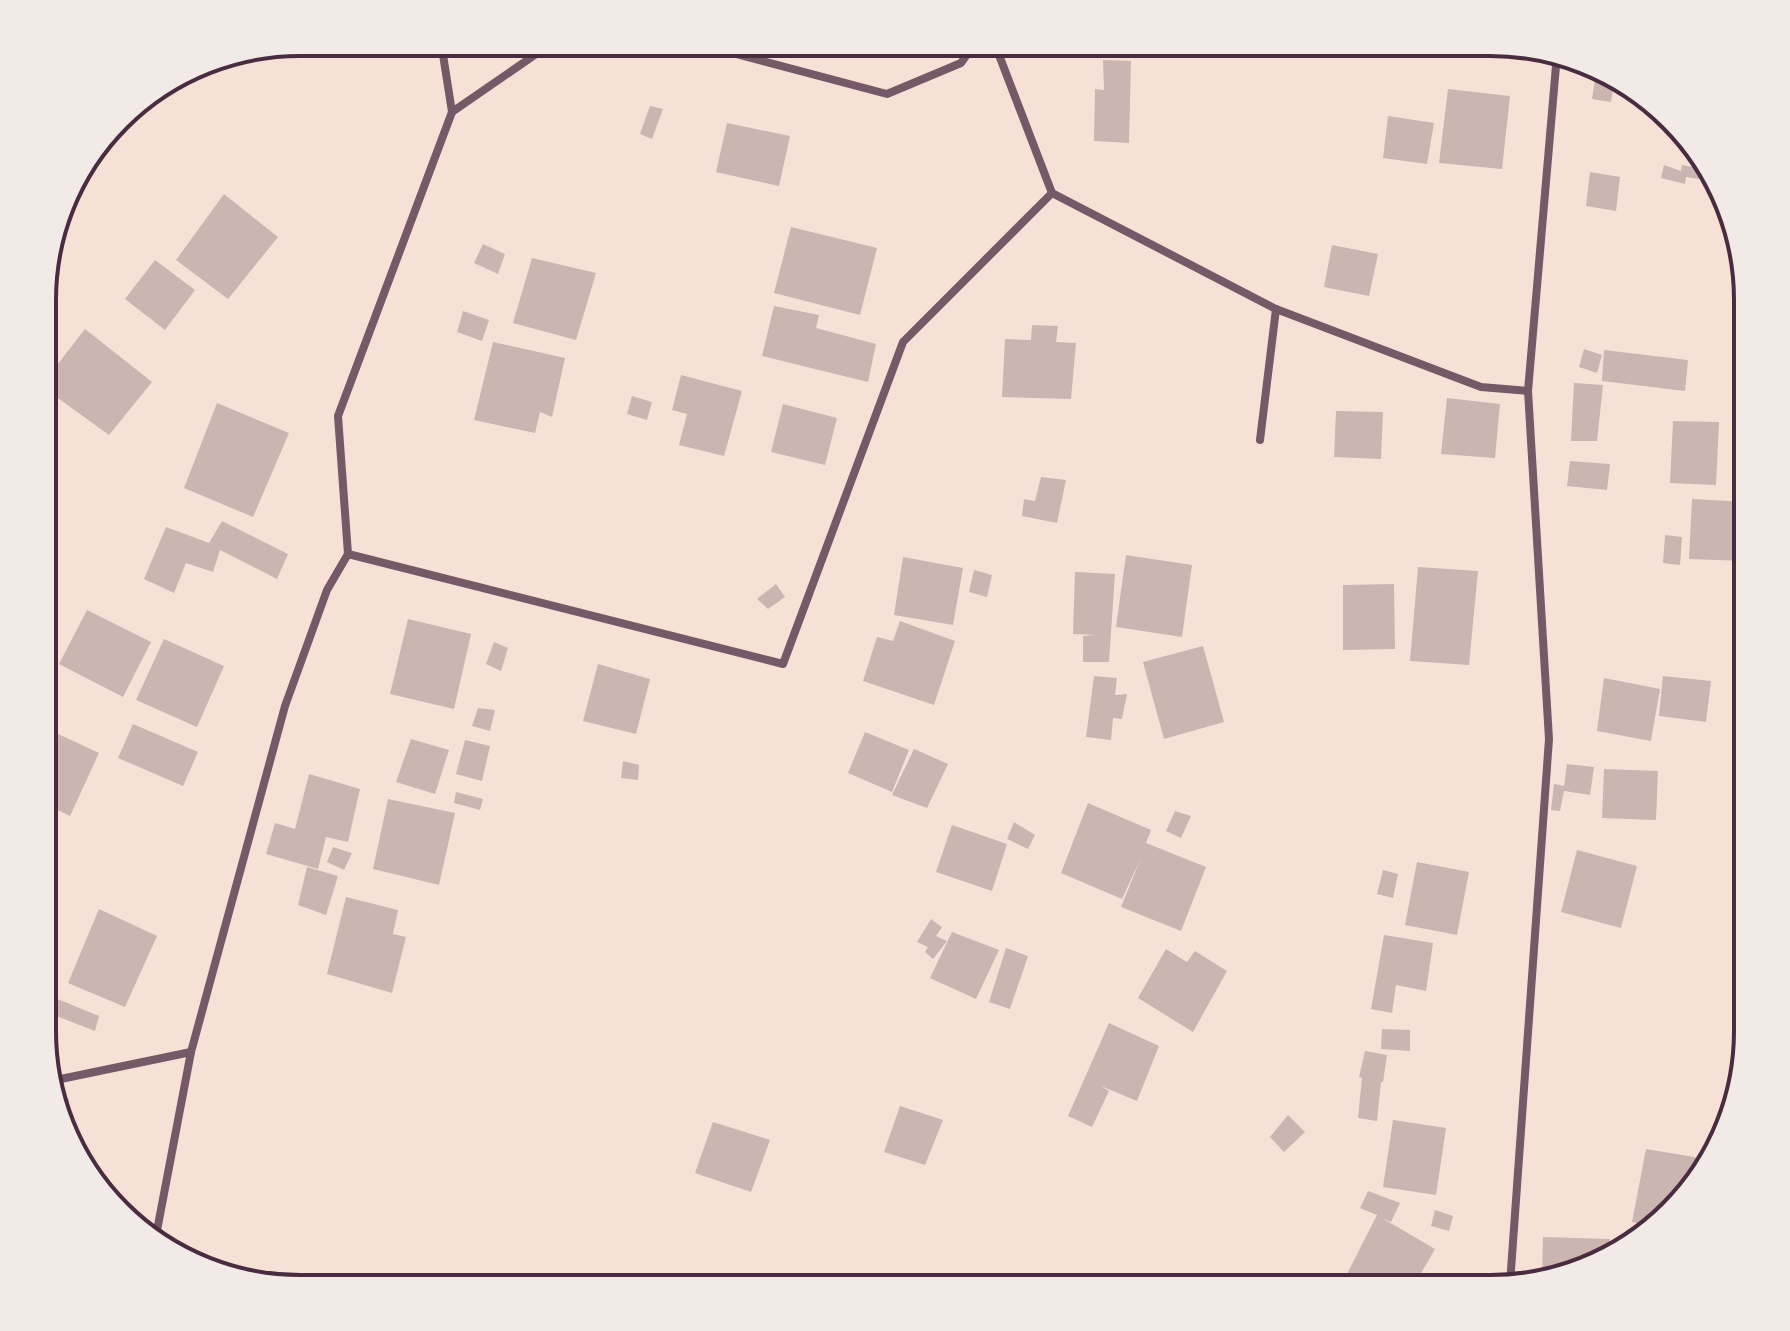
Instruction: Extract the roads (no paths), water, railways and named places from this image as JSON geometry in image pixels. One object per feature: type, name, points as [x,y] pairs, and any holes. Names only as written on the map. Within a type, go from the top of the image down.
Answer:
[{"type":"street","points":[[157,1229],[191,1052],[285,706],[327,590],[348,554],[338,416],[452,112],[443,56]]},
{"type":"street","points":[[452,112],[533,56]]},
{"type":"street","points":[[745,56],[887,94],[961,63],[966,57]]},
{"type":"street","points":[[1000,57],[1052,193],[1276,309],[1481,387],[1528,391]]},
{"type":"street","points":[[1511,1274],[1549,739],[1528,391],[1556,66]]},
{"type":"street","points":[[348,554],[783,664],[903,342],[1052,193]]},
{"type":"street","points":[[1260,440],[1276,309]]},
{"type":"street","points":[[61,1079],[191,1052]]}]
